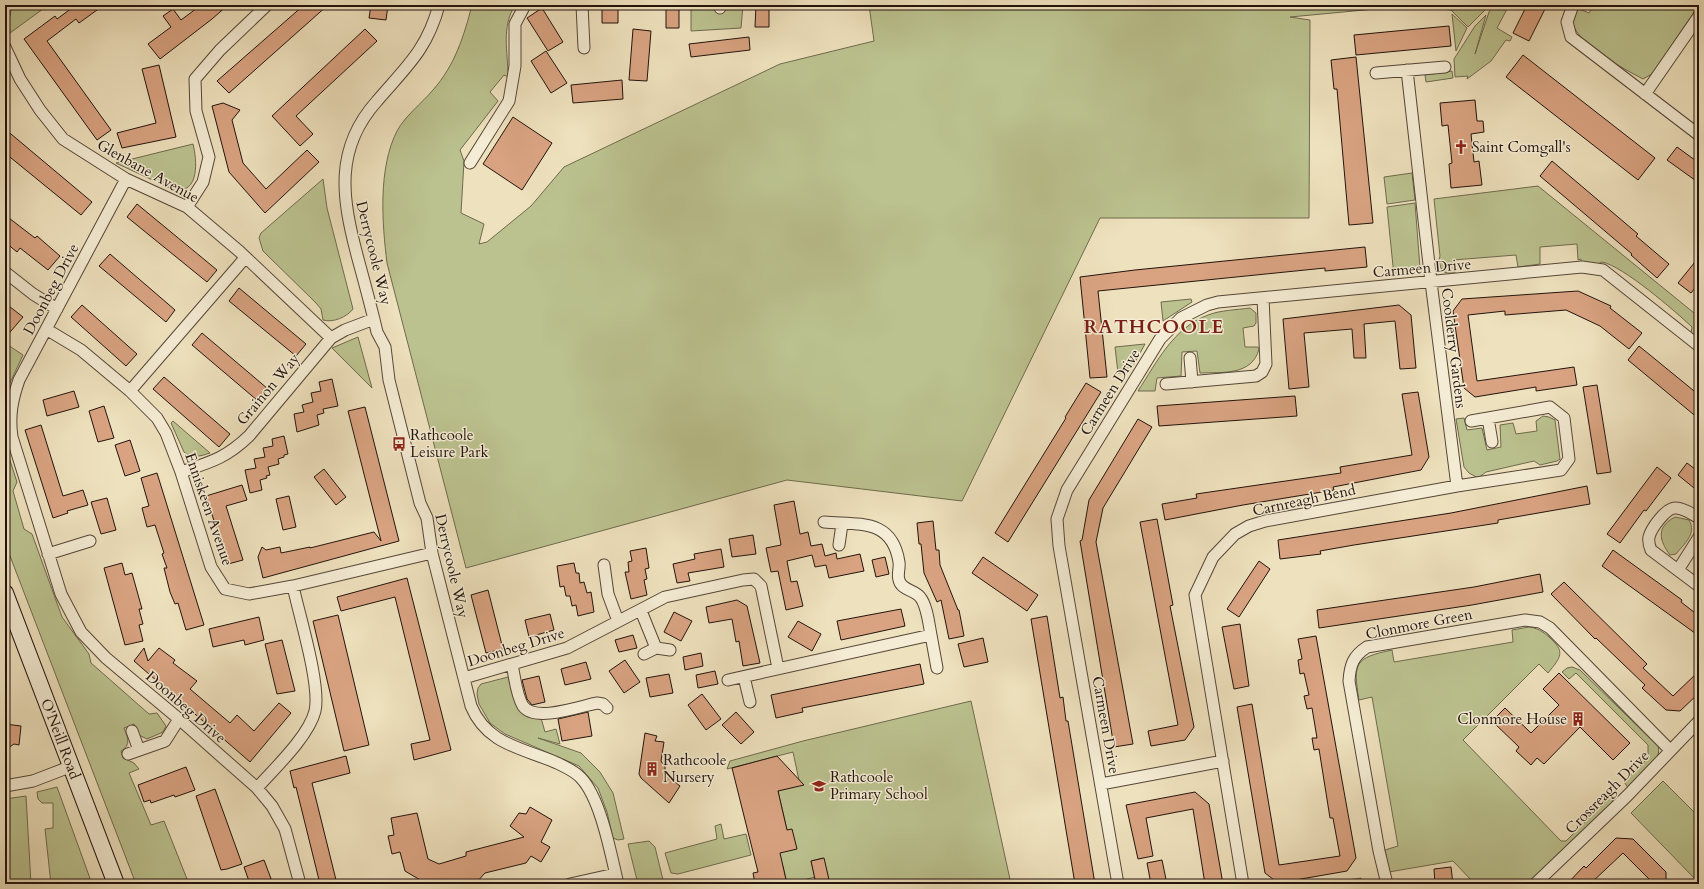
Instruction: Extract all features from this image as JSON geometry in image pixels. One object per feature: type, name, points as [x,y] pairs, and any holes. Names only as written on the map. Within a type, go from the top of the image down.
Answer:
[{"type":"main road","name":"O'Neill Road","points":[[5,593],[116,884]]},
{"type":"street","points":[[187,207],[203,182],[209,157],[196,111],[194,79],[220,50],[267,5]]},
{"type":"street","name":"Derrycoole Way","points":[[439,5],[430,33],[419,53],[409,66],[376,101],[352,138],[346,158],[344,196],[348,218],[374,319],[386,351],[389,380],[420,503],[428,518],[432,553],[464,678],[476,718],[485,729],[497,739],[568,768],[580,777],[589,789],[599,812],[617,879]]},
{"type":"street","points":[[470,163],[509,101],[515,66],[515,24],[525,5]]},
{"type":"street","points":[[582,5],[584,48]]},
{"type":"street","points":[[1573,5],[1567,22],[1571,37],[1699,135]]},
{"type":"street","points":[[1645,94],[1699,16]]},
{"type":"street","name":"Glenbane Avenue","points":[[5,47],[20,79],[40,110],[63,139],[126,179],[187,207],[245,258],[331,338]]},
{"type":"street","points":[[1376,73],[1445,67]]},
{"type":"street","name":"Coolderry Gardens","points":[[1407,70],[1431,282],[1457,486]]},
{"type":"street","name":"Doonbeg Drive","points":[[126,179],[17,386],[13,396],[10,422],[12,437],[61,594],[81,632],[106,658],[179,718],[256,788],[272,806],[285,829],[300,884]]},
{"type":"street","points":[[130,391],[245,258]]},
{"type":"street","name":"Carmeen Drive","points":[[1118,884],[1059,546],[1057,519],[1067,490],[1160,339],[1181,318],[1207,305],[1263,298],[1578,267],[1602,270],[1699,346]]},
{"type":"street","points":[[5,272],[33,294],[57,309]]},
{"type":"street","points":[[1166,384],[1256,376],[1262,372],[1266,364],[1263,298]]},
{"type":"street","name":"Grainon Way","points":[[181,472],[219,459],[234,450],[249,436],[331,338],[345,330],[374,319]]},
{"type":"street","name":"Enniskeen Avenue","points":[[46,329],[81,350],[130,391],[157,418],[166,433],[181,472],[211,567],[224,589],[249,594],[293,586],[432,553]]},
{"type":"street","points":[[1190,358],[1192,382]]},
{"type":"street","name":"Carnreagh Bend","points":[[1243,884],[1195,595],[1213,557],[1235,534],[1249,526],[1265,521],[1457,486],[1561,470],[1569,459],[1564,418],[1550,407],[1470,421]]},
{"type":"street","points":[[1488,418],[1492,442]]},
{"type":"street","points":[[1699,518],[1684,509],[1674,507],[1666,511],[1650,535],[1648,543],[1651,550],[1699,586]]},
{"type":"street","points":[[824,522],[870,526],[884,532],[892,540],[899,563],[898,580],[902,585],[920,596],[927,616],[938,668]]},
{"type":"street","points":[[839,545],[842,524]]},
{"type":"street","points":[[1678,570],[1699,537]]},
{"type":"street","points":[[48,554],[90,541]]},
{"type":"street","points":[[604,565],[608,594],[618,621]]},
{"type":"street","name":"Doonbeg Drive","points":[[464,678],[567,648],[618,621],[641,611],[665,597],[743,580],[754,579],[761,586],[778,668]]},
{"type":"street","points":[[256,788],[302,736],[315,712],[316,689],[293,586]]},
{"type":"street","points":[[641,611],[656,648]]},
{"type":"street","name":"Clonmore Green","points":[[1387,884],[1379,851],[1349,681],[1350,667],[1356,654],[1366,647],[1525,620],[1540,622],[1550,628],[1670,750]]},
{"type":"street","points":[[728,680],[931,635]]},
{"type":"street","points":[[644,654],[656,648],[670,650]]},
{"type":"street","points":[[512,665],[524,708],[531,711],[548,714],[597,703],[603,704],[607,708]]},
{"type":"street","points":[[744,677],[750,702]]},
{"type":"street","points":[[128,754],[165,740],[179,718]]},
{"type":"street","name":"Crossreagh Drive","points":[[1536,884],[1627,796],[1699,721]]},
{"type":"street","points":[[132,732],[139,750]]},
{"type":"street","points":[[1101,784],[1223,761]]},
{"type":"street","points":[[5,786],[33,781],[72,766]]},
{"type":"street","points":[[570,884],[617,879]]},
{"type":"green space","points":[[472,5],[515,5],[508,22],[506,40],[508,77],[504,75],[490,92],[498,101],[460,150],[464,161],[461,213],[484,224],[479,244],[487,242],[531,206],[564,167],[780,64],[874,41],[869,5],[1490,5],[1468,27],[1451,10],[1407,6],[1290,17],[1310,20],[1309,218],[1100,218],[962,501],[787,480],[466,568],[387,263],[383,196],[387,162],[397,131],[400,125],[433,90],[447,71],[458,50]]},
{"type":"green space","points":[[730,5],[743,5],[741,28],[691,31],[691,9],[729,8]]},
{"type":"green space","points":[[1494,5],[1506,5],[1506,11],[1497,28],[1512,37],[1510,41],[1506,40],[1491,61],[1467,79],[1468,76],[1455,77],[1454,59],[1475,26],[1486,15],[1475,54],[1489,12]]},
{"type":"green space","points":[[1594,5],[1699,5],[1652,74],[1643,79],[1603,56],[1577,32],[1573,24],[1572,6],[1589,13]]},
{"type":"green space","points":[[19,6],[47,6],[10,33],[9,21],[11,10]]},
{"type":"green space","points":[[1452,14],[1467,28],[1456,51]]},
{"type":"green space","points":[[1452,71],[1453,78],[1426,82],[1425,75]]},
{"type":"green space","points":[[193,144],[196,167],[195,174],[188,187],[182,190],[174,190],[116,163]]},
{"type":"green space","points":[[1412,173],[1415,200],[1387,204],[1384,177]]},
{"type":"green space","points":[[323,179],[327,208],[353,309],[344,317],[331,321],[323,320],[321,309],[316,303],[263,251],[259,238],[261,233]]},
{"type":"green space","points":[[1538,186],[1699,317],[1699,340],[1691,334],[1692,327],[1662,300],[1623,272],[1602,262],[1594,266],[1581,264],[1581,259],[1578,260],[1577,244],[1540,247],[1540,264],[1518,267],[1516,255],[1453,260],[1455,273],[1447,273],[1443,271],[1439,260],[1440,256],[1434,199]]},
{"type":"green space","points":[[1415,203],[1420,268],[1417,272],[1394,276],[1387,207]]},
{"type":"green space","points":[[1191,299],[1192,302],[1163,321],[1161,302]]},
{"type":"green space","points":[[1250,308],[1256,313],[1256,323],[1254,326],[1243,328],[1245,347],[1258,347],[1259,349],[1255,358],[1250,364],[1235,371],[1200,373],[1197,351],[1182,352],[1181,376],[1157,378],[1155,391],[1138,391],[1167,347],[1185,328],[1213,313]]},
{"type":"green space","points":[[358,337],[372,388],[332,348]]},
{"type":"green space","points":[[5,343],[23,355],[8,387],[5,399]]},
{"type":"green space","points":[[1145,344],[1129,373],[1118,373],[1115,347]]},
{"type":"green space","points":[[1543,416],[1555,420],[1560,459],[1557,461],[1540,465],[1534,461],[1486,472],[1478,478],[1469,473],[1464,467],[1456,419],[1464,418],[1467,430],[1482,428],[1487,450],[1501,447],[1500,425],[1513,423],[1516,434],[1537,431],[1536,421]]},
{"type":"green space","points":[[173,421],[210,453],[200,456],[190,456],[184,452],[171,423]]},
{"type":"green space","points":[[5,445],[17,482],[13,491],[24,529],[32,534],[62,617],[89,654],[91,663],[149,714],[157,713],[166,726],[163,732],[147,739],[139,735],[134,724],[124,728],[128,741],[124,749],[121,751],[123,758],[134,763],[139,769],[129,773],[151,825],[164,821],[189,884],[136,884],[5,543]]},
{"type":"green space","points":[[1675,517],[1689,520],[1691,525],[1691,534],[1676,554],[1670,555],[1663,544],[1661,534],[1665,525]]},
{"type":"green space","points":[[1529,627],[1542,631],[1554,642],[1560,651],[1559,659],[1548,673],[1539,664],[1463,740],[1561,841],[1566,841],[1612,795],[1612,804],[1531,884],[1475,884],[1453,861],[1389,872],[1385,850],[1398,846],[1372,697],[1359,700],[1356,678],[1359,664],[1370,656],[1392,650],[1394,662],[1513,642],[1512,630]]},
{"type":"green space","points":[[1572,667],[1580,670],[1658,746],[1659,752],[1654,764],[1629,789],[1624,782],[1648,758],[1648,745],[1576,673],[1569,679],[1562,672],[1567,668]]},
{"type":"green space","points":[[508,677],[517,703],[541,718],[545,732],[556,729],[560,744],[538,738],[581,753],[600,772],[613,793],[624,839],[618,840],[613,838],[607,812],[598,788],[579,766],[505,734],[490,723],[479,704],[477,694],[478,688],[481,684]]},
{"type":"green space","points":[[971,701],[1011,884],[830,884],[823,858],[811,861],[815,877],[787,884],[783,866],[763,871],[787,830],[778,791],[800,785],[793,752],[727,769],[730,761],[803,741]]},
{"type":"green space","points":[[1663,781],[1699,817],[1699,879],[1697,881],[1631,813]]},
{"type":"green space","points":[[57,787],[92,884],[51,884],[45,829],[53,828],[53,803],[42,803],[38,799],[37,792]]},
{"type":"green space","points":[[26,796],[31,884],[5,884],[5,799]]},
{"type":"green space","points":[[721,824],[724,839],[746,834],[751,855],[678,874],[671,873],[665,853],[717,839],[715,826]]},
{"type":"green space","points":[[649,841],[655,847],[664,884],[638,884],[628,844]]},
{"type":"green space","points":[[1361,878],[1363,884],[1321,884]]},
{"type":"building","points":[[76,5],[104,5],[79,23],[76,19],[47,41],[111,130],[97,140],[24,39],[55,16],[57,19]]},
{"type":"building","points":[[201,5],[228,5],[160,59],[148,44],[171,27],[163,16],[173,9],[181,20]]},
{"type":"building","points":[[304,5],[328,5],[229,93],[217,81]]},
{"type":"building","points":[[371,5],[388,5],[386,20],[369,18]]},
{"type":"building","points":[[602,5],[618,5],[618,23],[602,23]]},
{"type":"building","points":[[666,5],[679,5],[679,28],[666,28]]},
{"type":"building","points":[[756,5],[769,5],[769,27],[755,27]]},
{"type":"building","points":[[1527,5],[1547,5],[1529,41],[1513,33]]},
{"type":"building","points":[[542,8],[563,42],[548,51],[527,18]]},
{"type":"building","points":[[1449,26],[1451,46],[1356,55],[1354,35]]},
{"type":"building","points":[[365,29],[377,41],[296,116],[313,134],[300,146],[272,116]]},
{"type":"building","points":[[633,29],[651,31],[647,81],[629,80]]},
{"type":"building","points":[[749,37],[750,50],[691,57],[689,44]]},
{"type":"building","points":[[546,51],[567,83],[551,93],[531,61]]},
{"type":"building","points":[[1523,55],[1655,158],[1638,180],[1506,77]]},
{"type":"building","points":[[1356,57],[1373,223],[1349,225],[1337,89],[1334,89],[1331,60]]},
{"type":"building","points":[[159,65],[176,137],[122,148],[117,133],[156,123],[142,69]]},
{"type":"building","points":[[622,80],[623,99],[573,103],[571,85]]},
{"type":"building","name":"Saint Comgall's","points":[[1475,100],[1477,121],[1483,121],[1484,132],[1471,134],[1474,162],[1479,161],[1482,185],[1451,188],[1449,164],[1452,163],[1448,125],[1442,126],[1440,103]]},
{"type":"building","points":[[223,103],[240,110],[232,120],[243,163],[266,189],[307,150],[319,162],[265,213],[229,172],[212,106]]},
{"type":"building","points":[[513,117],[552,143],[522,190],[483,164]]},
{"type":"building","points":[[5,129],[92,202],[81,215],[5,153]]},
{"type":"building","points":[[1677,147],[1699,163],[1699,183],[1667,160]]},
{"type":"building","points":[[1552,161],[1638,234],[1636,236],[1669,264],[1657,278],[1631,255],[1632,254],[1540,176]]},
{"type":"building","points":[[137,204],[217,270],[207,282],[127,217]]},
{"type":"building","points":[[5,215],[35,238],[37,236],[60,256],[48,270],[20,248],[17,252],[5,242]]},
{"type":"building","points":[[1365,247],[1367,267],[1325,271],[1325,268],[1098,291],[1107,377],[1090,378],[1080,277],[1135,270]]},
{"type":"building","points":[[110,254],[175,310],[166,322],[99,266]]},
{"type":"building","points":[[1699,257],[1699,283],[1691,293],[1678,283]]},
{"type":"building","points":[[239,288],[306,344],[296,356],[229,301]]},
{"type":"building","points":[[1578,291],[1611,306],[1610,308],[1642,333],[1629,349],[1600,326],[1566,310],[1505,315],[1505,311],[1468,315],[1477,381],[1574,367],[1577,385],[1536,391],[1536,387],[1475,397],[1464,388],[1453,311],[1462,299]]},
{"type":"building","points":[[5,303],[23,317],[5,338]]},
{"type":"building","points":[[82,305],[137,354],[126,366],[71,317]]},
{"type":"building","points":[[1399,305],[1411,315],[1416,368],[1400,369],[1395,321],[1364,324],[1366,358],[1354,358],[1352,329],[1304,333],[1309,387],[1289,389],[1283,319]]},
{"type":"building","points":[[202,333],[268,389],[258,401],[192,345]]},
{"type":"building","points":[[1639,346],[1699,395],[1699,419],[1628,360]]},
{"type":"building","points":[[164,377],[230,434],[219,447],[153,389]]},
{"type":"building","points":[[332,379],[338,406],[323,409],[324,413],[317,415],[319,425],[297,432],[294,414],[304,412],[302,405],[313,402],[311,393],[321,391],[319,382]]},
{"type":"building","points":[[1086,383],[1101,392],[1008,542],[995,533]]},
{"type":"building","points":[[1597,385],[1611,472],[1597,474],[1583,387]]},
{"type":"building","points":[[74,391],[79,407],[47,416],[43,400]]},
{"type":"building","points":[[1418,392],[1429,457],[1421,470],[1333,487],[1334,490],[1165,520],[1162,504],[1197,498],[1196,494],[1341,473],[1340,467],[1412,455],[1402,394]]},
{"type":"building","points":[[1295,396],[1297,416],[1159,426],[1157,406]]},
{"type":"building","points":[[104,406],[114,438],[98,442],[89,411]]},
{"type":"building","points":[[365,407],[399,541],[263,578],[258,557],[262,547],[266,550],[280,547],[281,553],[310,548],[374,532],[381,541],[348,411]]},
{"type":"building","points":[[1138,419],[1152,427],[1103,508],[1096,542],[1133,744],[1114,747],[1080,541],[1082,540],[1089,500]]},
{"type":"building","points":[[41,425],[63,496],[83,490],[88,505],[67,511],[68,513],[53,518],[25,430]]},
{"type":"building","points":[[284,436],[288,454],[278,459],[279,464],[268,467],[270,475],[266,476],[267,478],[260,480],[262,490],[250,493],[245,470],[256,468],[254,459],[265,457],[263,448],[273,446],[272,439]]},
{"type":"building","points":[[130,440],[140,471],[125,476],[115,445]]},
{"type":"building","points":[[1687,463],[1699,472],[1699,492],[1678,475]]},
{"type":"building","points":[[1657,467],[1671,478],[1646,511],[1644,510],[1620,543],[1607,534]]},
{"type":"building","points":[[324,469],[346,497],[336,505],[314,477]]},
{"type":"building","points":[[157,473],[204,625],[186,630],[178,603],[175,604],[170,592],[164,568],[167,568],[162,554],[164,553],[155,525],[147,527],[142,508],[149,506],[141,478]]},
{"type":"building","points":[[242,485],[247,500],[226,506],[243,560],[228,564],[206,496]]},
{"type":"building","points":[[1587,486],[1590,504],[1498,520],[1498,523],[1354,545],[1320,551],[1321,554],[1280,559],[1278,540],[1451,513]]},
{"type":"building","points":[[289,496],[296,527],[283,530],[276,499]]},
{"type":"building","points":[[107,498],[116,530],[101,534],[91,502]]},
{"type":"building","points":[[794,501],[800,534],[808,532],[811,546],[822,544],[825,556],[836,553],[837,559],[860,554],[864,571],[829,578],[826,565],[815,567],[812,555],[787,561],[791,582],[797,581],[803,606],[786,610],[778,571],[771,572],[766,548],[781,545],[774,505]]},
{"type":"building","points":[[1157,519],[1173,605],[1170,606],[1194,727],[1185,740],[1151,746],[1148,731],[1178,725],[1140,522]]},
{"type":"building","points":[[933,521],[936,550],[939,550],[940,565],[959,610],[964,636],[949,639],[941,600],[937,602],[924,573],[917,523]]},
{"type":"building","points":[[753,535],[756,554],[732,557],[729,539]]},
{"type":"building","points":[[646,548],[649,568],[645,569],[647,579],[644,580],[647,595],[631,599],[625,572],[629,572],[628,562],[632,561],[630,551]]},
{"type":"building","points":[[721,549],[724,567],[688,573],[690,581],[677,583],[673,564],[695,559],[694,554]]},
{"type":"building","points":[[1613,550],[1682,600],[1681,602],[1699,616],[1699,636],[1602,566]]},
{"type":"building","points":[[885,557],[889,574],[876,577],[872,560]]},
{"type":"building","points":[[983,557],[1038,595],[1027,611],[972,573]]},
{"type":"building","points":[[1259,561],[1270,569],[1239,617],[1227,609]]},
{"type":"building","points":[[122,563],[125,575],[132,573],[142,609],[139,609],[143,624],[139,625],[143,641],[125,645],[104,568]]},
{"type":"building","points":[[574,563],[576,573],[579,573],[580,583],[584,582],[587,593],[591,592],[594,612],[578,616],[576,605],[572,606],[570,596],[566,596],[564,586],[560,587],[557,566]]},
{"type":"building","points":[[1540,574],[1543,592],[1472,605],[1319,628],[1317,610],[1474,587]]},
{"type":"building","points":[[407,578],[451,750],[414,760],[411,744],[430,740],[395,597],[341,611],[337,597]]},
{"type":"building","points":[[1564,582],[1647,664],[1643,668],[1673,696],[1699,671],[1699,693],[1680,711],[1666,710],[1642,688],[1645,685],[1596,638],[1595,639],[1551,594]]},
{"type":"building","points":[[488,590],[503,649],[486,653],[471,595]]},
{"type":"building","points":[[737,600],[747,606],[760,663],[743,666],[739,641],[736,642],[732,619],[709,623],[706,607]]},
{"type":"building","points":[[901,609],[905,626],[841,640],[837,621]]},
{"type":"building","points":[[674,612],[692,621],[681,641],[664,632]]},
{"type":"building","points":[[550,614],[554,630],[529,637],[525,620]]},
{"type":"building","points":[[338,615],[369,745],[344,751],[313,621]]},
{"type":"building","points":[[1047,616],[1060,698],[1063,697],[1066,721],[1068,721],[1095,884],[1075,884],[1031,619]]},
{"type":"building","points":[[259,617],[264,640],[245,645],[244,640],[213,647],[209,629]]},
{"type":"building","points":[[798,621],[821,634],[812,651],[788,637]]},
{"type":"building","points":[[1240,624],[1249,686],[1234,689],[1222,627]]},
{"type":"building","points":[[633,635],[637,648],[619,652],[615,640]]},
{"type":"building","points":[[1316,636],[1356,858],[1347,871],[1278,883],[1265,873],[1237,707],[1252,704],[1279,865],[1340,856],[1333,818],[1330,818],[1319,749],[1314,750],[1312,738],[1317,738],[1312,708],[1307,709],[1304,696],[1309,695],[1304,673],[1300,674],[1298,660],[1302,659],[1298,639]]},
{"type":"building","points":[[983,638],[988,662],[964,667],[958,644]]},
{"type":"building","points":[[282,640],[295,691],[277,694],[265,644]]},
{"type":"building","points":[[144,648],[148,661],[159,648],[175,660],[173,663],[197,681],[190,689],[230,723],[237,715],[254,731],[279,703],[291,713],[250,762],[134,661]]},
{"type":"building","points":[[701,653],[703,666],[685,670],[683,657]]},
{"type":"building","points":[[625,660],[640,682],[624,693],[609,671]]},
{"type":"building","points":[[586,662],[591,679],[565,685],[561,669]]},
{"type":"building","points":[[920,664],[924,684],[802,708],[803,712],[776,718],[771,695]]},
{"type":"building","points":[[715,671],[718,684],[698,688],[696,675]]},
{"type":"building","name":"Clonmore House","points":[[1559,673],[1630,743],[1613,760],[1580,727],[1544,764],[1537,758],[1531,765],[1516,751],[1519,747],[1492,721],[1505,708],[1531,733],[1559,705],[1543,689]]},
{"type":"building","points":[[669,674],[673,693],[650,697],[646,678]]},
{"type":"building","points":[[539,676],[545,702],[532,705],[527,699],[522,680]]},
{"type":"building","points":[[702,694],[721,719],[706,730],[688,705]]},
{"type":"building","points":[[588,712],[592,736],[562,741],[558,719]]},
{"type":"building","points":[[736,712],[754,732],[741,744],[722,725]]},
{"type":"building","points":[[5,724],[21,726],[19,745],[14,744],[5,750]]},
{"type":"building","name":"Rathcoole Nursery","points":[[645,733],[657,736],[655,741],[664,742],[661,761],[665,767],[665,774],[680,786],[669,803],[641,778],[639,774]]},
{"type":"building","points":[[346,756],[350,773],[312,783],[337,884],[320,884],[296,787],[294,788],[290,771]]},
{"type":"building","points":[[777,756],[804,785],[778,791],[787,830],[792,829],[797,849],[780,853],[787,884],[755,884],[753,873],[758,872],[732,768]]},
{"type":"building","points":[[186,767],[195,790],[151,803],[150,800],[144,802],[138,785]]},
{"type":"building","points":[[215,789],[242,864],[221,870],[196,796]]},
{"type":"building","points":[[1195,792],[1209,804],[1223,884],[1205,884],[1193,809],[1146,818],[1153,856],[1138,859],[1126,805]]},
{"type":"building","points":[[530,807],[552,820],[541,842],[550,847],[541,862],[531,856],[526,863],[485,873],[475,884],[427,884],[405,871],[400,852],[392,854],[388,836],[394,835],[391,818],[417,813],[428,859],[439,864],[466,856],[466,852],[524,837],[510,826],[519,813],[526,814]]},
{"type":"building","points":[[1616,838],[1633,839],[1666,872],[1666,884],[1649,884],[1649,879],[1623,853],[1590,884],[1567,884],[1584,866],[1586,868]]},
{"type":"building","points":[[824,858],[830,884],[816,884],[811,861]]},
{"type":"building","points":[[264,860],[273,884],[250,884],[244,867]]},
{"type":"building","points":[[1162,860],[1167,884],[1151,884],[1147,863]]},
{"type":"building","points":[[1451,867],[1453,884],[1435,884],[1434,869]]},
{"type":"place","name":"Saint Comgall's","points":[[1461,147]]},
{"type":"place","name":"Rathcoole Leisure Park","points":[[399,444]]},
{"type":"place","name":"Clonmore House","points":[[1578,719]]},
{"type":"place","name":"Rathcoole Nursery","points":[[652,769]]},
{"type":"place","name":"Rathcoole Primary School","points":[[819,786]]},
{"type":"district","name":"RATHCOOLE","points":[[1154,326]]}]
